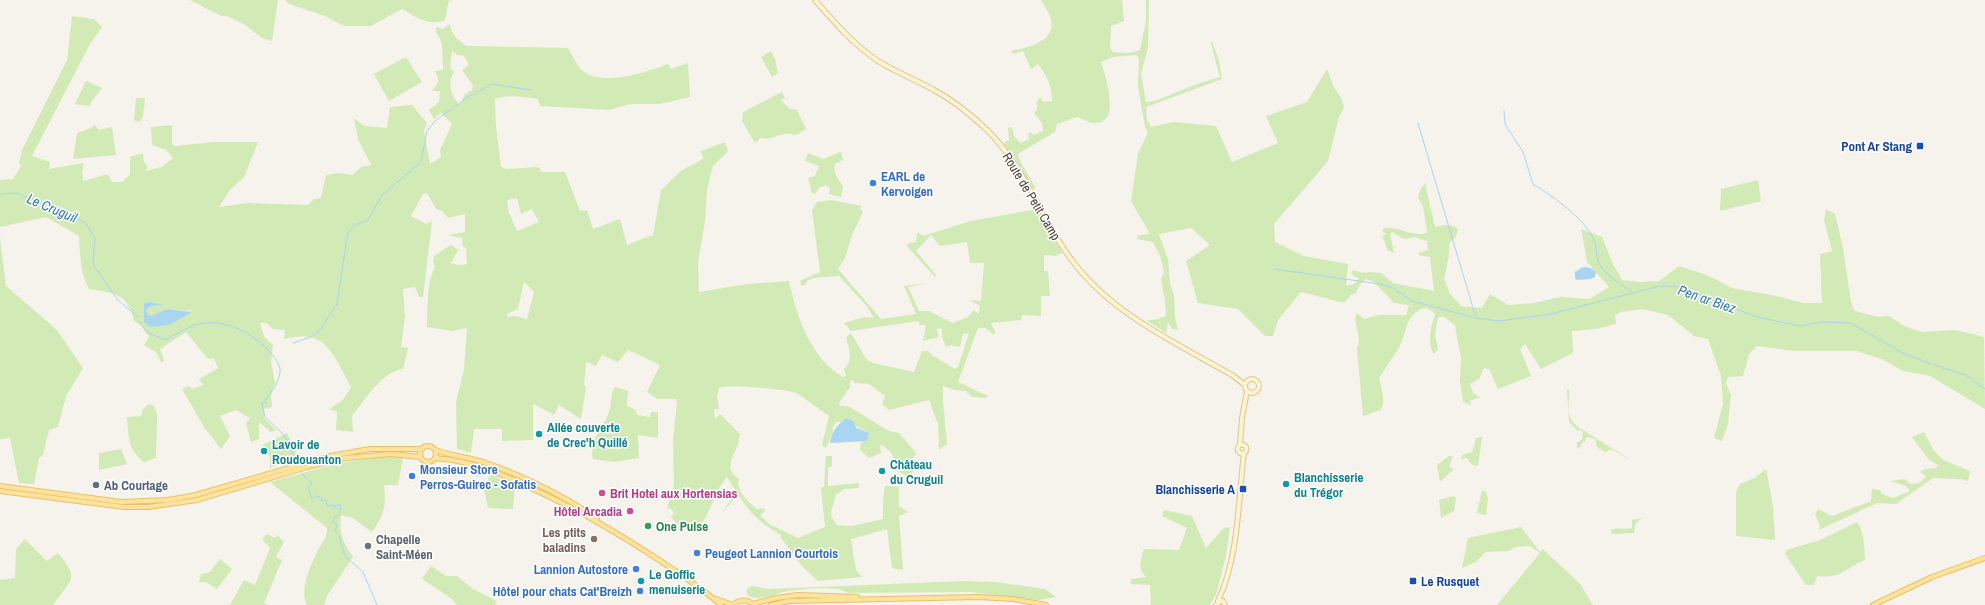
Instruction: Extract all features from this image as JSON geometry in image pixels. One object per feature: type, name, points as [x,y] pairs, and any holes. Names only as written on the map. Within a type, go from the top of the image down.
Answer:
[{"type":"main road","name":"Route de Petit Camp","points":[[815,0],[843,32],[863,50],[887,66],[950,100],[986,129],[1021,173],[1057,239],[1069,256],[1088,279],[1106,297],[1134,318],[1232,375],[1245,385]]},
{"type":"main road","name":"Route de Petit Camp","points":[[1232,375],[1249,380]]},
{"type":"main road","points":[[1249,380],[1255,380],[1259,385],[1257,390],[1250,392],[1245,385],[1249,380]]},
{"type":"main road","points":[[1221,603],[1232,556],[1243,467],[1242,453],[1238,449],[1242,445],[1245,404],[1250,392]]},
{"type":"main road","points":[[1242,445],[1247,450],[1242,453]]},
{"type":"main road","points":[[0,486],[121,502],[168,500],[196,495],[330,456],[375,449],[422,449],[430,446],[435,450],[487,463],[522,478],[574,504],[617,532],[721,605]]},
{"type":"main road","points":[[421,457],[422,449]]},
{"type":"main road","points":[[435,450],[435,458]]},
{"type":"main road","points":[[0,491],[124,507],[148,507],[196,500],[307,467],[345,458],[390,454],[421,457],[428,462],[435,458],[451,459],[496,472],[563,503],[617,532]]},
{"type":"main road","points":[[1873,605],[1932,577],[1985,558]]},
{"type":"main road","points":[[712,598],[733,605],[739,601],[745,600],[753,605],[776,598],[798,595],[880,598]]},
{"type":"main road","points":[[771,605],[789,601],[979,597],[1046,605]]},
{"type":"green space","points":[[190,0],[278,0],[272,41],[262,38],[244,24],[227,16],[221,16]]},
{"type":"green space","points":[[285,0],[449,0],[445,20],[439,22],[422,20],[402,9],[371,26],[344,26],[325,16],[289,4]]},
{"type":"green space","points":[[1041,0],[1122,0],[1124,21],[1111,26],[1110,47],[1112,52],[1126,53],[1140,50],[1146,21],[1146,0],[1149,0],[1148,48],[1141,73],[1146,102],[1155,101],[1197,84],[1220,77],[1211,43],[1212,41],[1219,61],[1222,79],[1146,107],[1147,119],[1151,127],[1174,122],[1216,126],[1232,162],[1278,143],[1266,116],[1307,102],[1327,69],[1334,88],[1341,97],[1344,107],[1339,117],[1328,161],[1274,224],[1275,242],[1304,256],[1348,264],[1346,286],[1354,284],[1359,279],[1351,274],[1353,270],[1362,273],[1381,273],[1393,283],[1434,291],[1430,257],[1419,255],[1418,253],[1428,250],[1427,241],[1414,237],[1404,239],[1392,232],[1390,234],[1394,253],[1387,250],[1382,237],[1386,234],[1382,231],[1384,228],[1395,228],[1416,234],[1427,233],[1423,206],[1418,198],[1420,190],[1425,183],[1435,227],[1450,225],[1458,230],[1456,237],[1449,243],[1449,255],[1444,279],[1450,294],[1461,306],[1482,308],[1490,294],[1508,305],[1535,303],[1560,297],[1589,299],[1609,287],[1587,262],[1581,229],[1602,237],[1612,262],[1622,280],[1641,282],[1659,281],[1679,266],[1707,275],[1732,288],[1776,296],[1803,303],[1822,303],[1820,254],[1832,251],[1824,220],[1826,209],[1835,214],[1843,248],[1851,302],[1855,311],[1878,317],[1889,316],[1906,327],[1922,332],[1956,330],[1984,337],[1985,409],[1930,376],[1903,371],[1882,359],[1856,351],[1794,351],[1757,346],[1749,354],[1743,376],[1728,377],[1726,383],[1731,395],[1728,424],[1722,441],[1714,438],[1723,404],[1721,376],[1708,339],[1694,336],[1668,315],[1643,309],[1621,312],[1615,315],[1616,324],[1596,329],[1572,331],[1573,353],[1541,369],[1525,344],[1520,349],[1531,376],[1498,389],[1489,369],[1484,368],[1479,379],[1470,384],[1473,393],[1480,397],[1470,401],[1471,405],[1463,402],[1460,381],[1461,358],[1455,325],[1444,317],[1438,317],[1435,335],[1438,349],[1434,354],[1430,340],[1435,314],[1426,308],[1416,312],[1409,320],[1402,342],[1379,378],[1383,399],[1381,410],[1363,416],[1357,349],[1359,340],[1355,319],[1357,313],[1364,319],[1378,315],[1406,315],[1409,305],[1394,303],[1374,282],[1366,279],[1359,286],[1356,293],[1351,295],[1344,303],[1301,292],[1278,320],[1273,336],[1265,336],[1238,309],[1198,303],[1186,261],[1210,245],[1191,228],[1159,234],[1168,260],[1170,283],[1174,296],[1175,318],[1178,330],[1172,329],[1168,322],[1166,333],[1146,320],[1155,320],[1166,316],[1161,279],[1164,272],[1161,258],[1153,242],[1137,239],[1138,235],[1150,234],[1131,201],[1138,154],[1148,132],[1145,127],[1138,86],[1139,61],[1137,55],[1113,57],[1101,62],[1110,97],[1108,114],[1104,120],[1094,123],[1077,117],[1057,124],[1055,132],[1018,154],[1021,163],[1036,188],[1033,189],[1016,160],[1003,143],[1009,140],[1008,128],[1012,127],[1014,136],[1020,143],[1029,139],[1028,135],[1030,132],[1034,135],[1043,131],[1042,123],[1034,113],[1037,110],[1037,102],[1040,97],[1043,102],[1052,101],[1048,81],[1038,64],[1031,69],[1023,51],[1013,54],[1011,51],[1039,43],[1049,34],[1051,20]]},
{"type":"green space","points":[[72,16],[94,19],[102,27],[90,44],[32,156],[50,162],[49,169],[84,163],[82,172],[83,181],[108,174],[112,182],[122,182],[130,175],[130,157],[143,153],[144,162],[148,167],[145,171],[162,167],[173,158],[166,150],[152,145],[151,127],[172,125],[172,144],[175,146],[215,142],[258,142],[244,177],[230,190],[219,207],[248,203],[308,205],[314,199],[321,198],[326,175],[339,173],[352,175],[361,167],[371,165],[358,139],[354,118],[364,126],[387,128],[390,107],[412,105],[427,123],[424,131],[430,164],[441,157],[440,150],[452,124],[441,113],[434,119],[429,110],[439,102],[440,91],[432,91],[438,82],[438,77],[435,71],[443,70],[442,43],[436,32],[436,27],[443,29],[450,24],[456,37],[460,42],[467,46],[568,48],[577,64],[583,71],[592,76],[602,78],[613,78],[637,74],[668,64],[671,69],[688,63],[690,97],[660,104],[630,104],[609,110],[540,106],[538,99],[522,97],[511,96],[495,99],[496,127],[501,167],[506,169],[538,167],[542,172],[565,172],[580,211],[587,210],[593,229],[620,219],[627,245],[653,235],[661,190],[681,171],[703,159],[701,151],[725,142],[728,151],[713,166],[707,190],[705,221],[698,262],[699,292],[747,284],[789,281],[801,322],[814,348],[832,369],[843,377],[846,376],[844,369],[850,358],[846,338],[851,333],[866,359],[873,363],[914,372],[922,351],[928,351],[955,369],[958,367],[969,333],[963,334],[960,347],[951,345],[946,347],[942,337],[942,328],[937,329],[939,337],[923,341],[926,325],[920,325],[918,321],[851,331],[844,323],[864,317],[874,318],[866,305],[839,276],[813,278],[807,281],[805,285],[801,285],[800,281],[820,272],[812,210],[817,202],[831,200],[862,206],[860,209],[863,212],[852,235],[845,258],[838,269],[881,319],[916,314],[904,286],[928,283],[908,287],[919,311],[929,311],[953,323],[968,317],[974,310],[979,314],[980,306],[969,300],[981,301],[984,263],[970,263],[967,242],[940,246],[931,235],[916,251],[936,275],[935,277],[906,245],[911,242],[915,243],[918,232],[923,236],[971,221],[1037,209],[1063,253],[1055,256],[1044,255],[1044,271],[1048,271],[1050,296],[1041,296],[1041,316],[1022,315],[1021,320],[991,323],[995,332],[994,335],[985,328],[978,328],[958,382],[988,396],[986,398],[972,397],[966,391],[955,390],[943,386],[947,444],[939,450],[938,424],[929,400],[889,410],[882,404],[885,396],[869,384],[855,383],[852,380],[850,381],[850,387],[839,403],[840,406],[848,406],[889,431],[899,433],[917,454],[912,458],[915,468],[909,478],[898,471],[905,464],[898,464],[890,451],[882,445],[880,446],[881,453],[869,458],[860,450],[861,442],[867,441],[866,431],[858,427],[847,418],[841,422],[836,422],[832,428],[833,431],[826,448],[822,445],[829,416],[796,393],[791,391],[757,388],[719,388],[717,397],[719,409],[714,409],[715,419],[720,414],[740,434],[738,444],[731,460],[730,468],[734,476],[739,479],[739,487],[747,500],[757,509],[764,508],[765,512],[760,515],[769,524],[798,538],[825,527],[821,489],[824,486],[826,456],[832,456],[832,466],[828,468],[828,486],[859,483],[859,488],[845,489],[835,495],[831,513],[833,520],[837,525],[852,526],[883,519],[885,486],[899,487],[899,506],[908,512],[899,516],[903,570],[892,568],[887,529],[851,539],[856,570],[862,577],[818,581],[802,566],[781,538],[781,535],[758,519],[740,497],[736,497],[721,514],[733,497],[735,490],[727,477],[718,490],[706,517],[697,530],[676,523],[671,517],[674,513],[671,509],[667,508],[674,485],[673,439],[677,402],[676,399],[657,399],[647,392],[660,365],[628,350],[618,362],[602,355],[596,366],[586,362],[584,385],[586,387],[581,419],[559,405],[554,415],[533,404],[533,440],[502,441],[502,429],[474,429],[471,453],[457,449],[456,402],[464,370],[467,328],[452,331],[427,327],[429,288],[435,266],[433,262],[434,256],[451,245],[458,250],[451,263],[459,265],[467,264],[466,248],[463,246],[462,238],[448,235],[465,232],[465,214],[448,218],[442,211],[436,209],[427,193],[423,194],[411,216],[426,224],[432,221],[423,297],[419,297],[415,287],[403,289],[405,317],[401,347],[408,348],[403,369],[388,375],[368,395],[352,416],[353,432],[336,430],[337,412],[329,409],[343,400],[351,387],[339,364],[327,347],[310,337],[284,339],[285,330],[273,329],[266,323],[260,323],[265,338],[273,344],[271,362],[275,382],[271,396],[272,407],[264,409],[264,418],[276,430],[271,432],[259,422],[259,439],[251,442],[246,423],[250,418],[236,410],[220,416],[230,436],[221,449],[204,427],[182,389],[189,386],[192,389],[203,385],[199,379],[218,368],[214,358],[208,359],[186,332],[160,349],[164,361],[161,362],[156,352],[144,345],[149,337],[143,327],[134,321],[128,305],[124,300],[113,294],[89,289],[82,270],[79,236],[46,217],[0,227],[0,180],[13,179],[21,167],[19,163],[22,150],[67,60]],"holes":[[[452,51],[457,55],[464,56],[469,65],[462,70],[473,85],[472,90],[465,94],[460,105],[452,94],[450,85],[454,72],[450,68]],[[517,198],[521,214],[532,209],[539,222],[517,231],[509,213],[507,200]],[[524,282],[534,292],[527,319],[515,316],[508,317],[507,314],[518,309]],[[144,304],[163,306],[152,306],[146,310],[148,315],[151,316],[167,309],[192,311],[169,325],[144,321]]]},
{"type":"green space","points":[[771,51],[775,59],[778,73],[772,77],[761,57]]},
{"type":"green space","points":[[406,57],[422,82],[389,101],[374,74]]},
{"type":"green space","points":[[86,81],[102,88],[91,102],[90,106],[75,104]]},
{"type":"green space","points":[[782,92],[785,98],[781,100],[790,109],[797,110],[806,129],[796,135],[786,134],[766,139],[761,138],[755,143],[742,121],[743,112]]},
{"type":"green space","points":[[136,98],[145,98],[143,116],[140,122],[134,120]]},
{"type":"green space","points":[[94,124],[99,130],[112,127],[116,155],[73,159],[77,133],[93,127]]},
{"type":"green space","points":[[841,152],[843,160],[835,164],[835,170],[836,176],[843,186],[841,197],[829,194],[830,188],[826,185],[819,188],[815,194],[812,193],[808,178],[815,176],[819,166],[805,161],[808,153],[823,159]]},
{"type":"green space","points":[[1758,180],[1761,201],[1720,211],[1721,189]]},
{"type":"green space","points":[[0,237],[6,286],[57,330],[83,368],[66,396],[58,427],[49,430],[43,455],[39,458],[34,484],[19,483],[10,438],[0,439]]},
{"type":"green space","points":[[615,387],[628,391],[627,406],[636,410],[637,415],[650,417],[651,412],[658,412],[658,438],[638,435],[639,458],[615,462],[593,459],[593,445],[609,412],[612,393]]},
{"type":"green space","points":[[1567,389],[1569,390],[1569,414],[1578,427],[1634,462],[1611,449],[1605,452],[1597,447],[1595,439],[1586,437],[1585,442],[1583,441],[1579,449],[1577,447],[1577,442],[1582,439],[1583,432],[1580,430],[1578,431],[1569,422]]},
{"type":"green space","points":[[149,404],[154,406],[157,414],[156,458],[144,462],[134,452],[130,442],[127,417],[141,416],[143,409]]},
{"type":"green space","points":[[1924,432],[1934,451],[1943,460],[1970,471],[1968,481],[1960,479],[1933,478],[1896,504],[1877,503],[1819,530],[1820,525],[1815,515],[1818,509],[1832,516],[1871,501],[1872,489],[1880,490],[1882,494],[1893,498],[1910,491],[1906,486],[1891,481],[1904,479],[1911,484],[1920,483],[1926,476],[1920,472],[1925,469],[1936,468],[1938,465],[1929,460],[1912,437]]},
{"type":"green space","points":[[287,433],[299,459],[270,468],[270,457],[262,445]]},
{"type":"green space","points":[[1482,437],[1478,466],[1472,465],[1467,458],[1461,459],[1462,455],[1472,452],[1476,438]]},
{"type":"green space","points":[[121,449],[127,464],[99,470],[99,453]]},
{"type":"green space","points":[[1449,456],[1453,456],[1449,467],[1454,469],[1440,482],[1437,465]]},
{"type":"green space","points":[[381,457],[403,457],[398,485],[384,485],[384,510],[380,520],[372,532],[353,518],[341,515],[340,528],[342,538],[353,557],[327,596],[324,605],[307,605],[304,593],[306,579],[325,538],[327,528],[270,482],[339,463]]},
{"type":"green space","points":[[1766,469],[1773,506],[1775,540],[1736,536],[1736,492],[1740,484],[1755,478]]},
{"type":"green space","points":[[490,474],[515,487],[513,509],[488,508],[484,490]]},
{"type":"green space","points":[[1482,490],[1486,492],[1488,499],[1486,515],[1477,513]]},
{"type":"green space","points":[[1453,496],[1456,498],[1454,511],[1441,518],[1439,500]]},
{"type":"green space","points":[[1164,510],[1192,516],[1206,548],[1224,528],[1230,527],[1226,556],[1217,592],[1210,605],[1151,605],[1150,585],[1131,584],[1131,579],[1146,577],[1141,570],[1141,560],[1144,549],[1179,550],[1187,528],[1162,516]]},
{"type":"green space","points":[[1643,518],[1637,522],[1634,533],[1611,533],[1611,530],[1614,529],[1632,528],[1632,520]]},
{"type":"green space","points":[[1857,522],[1863,535],[1865,560],[1833,576],[1817,576],[1814,585],[1806,585],[1785,554],[1787,550],[1820,540]]},
{"type":"green space","points":[[1521,527],[1540,552],[1543,549],[1580,584],[1593,605],[1497,605],[1540,553],[1530,546],[1516,547],[1508,551],[1486,552],[1476,562],[1462,568],[1468,538]]},
{"type":"green space","points":[[267,534],[275,538],[277,535],[284,542],[276,557],[282,560],[264,603],[268,605],[230,605],[244,580],[255,585],[270,548],[262,539]]},
{"type":"green space","points":[[25,539],[47,561],[58,553],[69,569],[71,575],[68,585],[53,605],[0,605],[0,580],[15,578],[16,549]]},
{"type":"green space","points":[[220,559],[232,569],[217,589],[206,582],[199,582],[200,575],[210,572]]},
{"type":"green space","points":[[431,566],[446,576],[457,576],[473,589],[497,601],[495,605],[457,605],[452,599],[422,579]]},
{"type":"green space","points":[[964,581],[996,582],[1045,589],[1056,597],[1039,600],[970,592],[848,593],[835,589],[817,588],[784,592],[757,598],[748,596],[746,590],[752,586],[769,589]]},
{"type":"water","points":[[1583,267],[1590,268],[1596,272],[1595,277],[1591,279],[1577,280],[1575,278],[1575,272]]},
{"type":"water","points":[[148,302],[164,305],[152,306],[146,310],[148,315],[151,316],[167,309],[192,312],[169,325],[151,327],[144,322],[144,304]]},
{"type":"water","points":[[847,418],[854,422],[856,428],[869,433],[867,441],[830,443],[836,429]]},
{"type":"waterway","points":[[293,343],[311,337],[320,330],[337,304],[348,231],[356,225],[368,220],[382,195],[421,162],[427,131],[435,121],[468,97],[493,84],[530,90]]},
{"type":"waterway","name":"Pen ar Biez","points":[[1504,111],[1505,124],[1523,152],[1533,184],[1567,208],[1583,223],[1596,245],[1600,266],[1613,279],[1632,292]]},
{"type":"waterway","points":[[1418,123],[1476,318],[1499,321],[1551,314],[1660,286],[1679,287],[1757,317],[1800,326],[1822,322],[1850,323],[1903,353],[1931,364]]},
{"type":"waterway","name":"Le Cruguil","points":[[0,194],[16,193],[78,218],[88,226],[95,239],[93,260],[94,266],[118,300],[138,317]]},
{"type":"waterway","points":[[1274,269],[1380,284],[1393,288],[1412,301],[1472,317]]},
{"type":"waterway","name":"Le Cruguil","points":[[139,321],[146,332],[165,340],[194,325],[214,323],[232,326],[248,334],[269,351],[275,358],[280,369],[276,385],[262,404],[265,417],[284,435],[296,461]]},
{"type":"waterway","name":"Pen ar Biez","points":[[1934,365],[1966,375],[1985,389]]},
{"type":"waterway","name":"Le Cruguil","points":[[301,473],[312,483],[308,487],[312,499],[316,496],[321,498],[322,501],[326,500],[327,506],[333,505],[335,508],[336,505],[341,505],[339,515],[334,517],[333,522],[337,525],[335,531],[338,533]]},
{"type":"waterway","name":"Le Cruguil","points":[[339,536],[345,556],[363,572],[377,605]]},
{"type":"place","name":"Pont Ar Stang","points":[[1920,146]]},
{"type":"place","name":"EARL de Kervoigen","points":[[873,183]]},
{"type":"place","name":"Allée couverte de Crec'h Quillé","points":[[539,434]]},
{"type":"place","name":"Lavoir de Roudouanton","points":[[264,451]]},
{"type":"place","name":"Château du Cruguil","points":[[882,471]]},
{"type":"place","name":"Monsieur Store Perros-Guirec - Sofatis","points":[[412,476]]},
{"type":"place","name":"Blanchisserie du Trégor","points":[[1286,484]]},
{"type":"place","name":"Ab Courtage","points":[[96,485]]},
{"type":"place","name":"Blanchisserie A","points":[[1243,489]]},
{"type":"place","name":"Brit Hotel aux Hortensias","points":[[602,493]]},
{"type":"place","name":"Hôtel Arcadia","points":[[630,511]]},
{"type":"place","name":"One Pulse","points":[[648,526]]},
{"type":"place","name":"Les ptits baladins","points":[[594,539]]},
{"type":"place","name":"Chapelle Saint-Méen","points":[[368,546]]},
{"type":"place","name":"Peugeot Lannion Courtois","points":[[697,553]]},
{"type":"place","name":"Lannion Autostore","points":[[636,569]]},
{"type":"place","name":"Le Goffic menuiserie","points":[[641,581]]},
{"type":"place","name":"Le Rusquet","points":[[1413,581]]},
{"type":"place","name":"Hôtel pour chats Cat'Breizh","points":[[640,591]]}]
